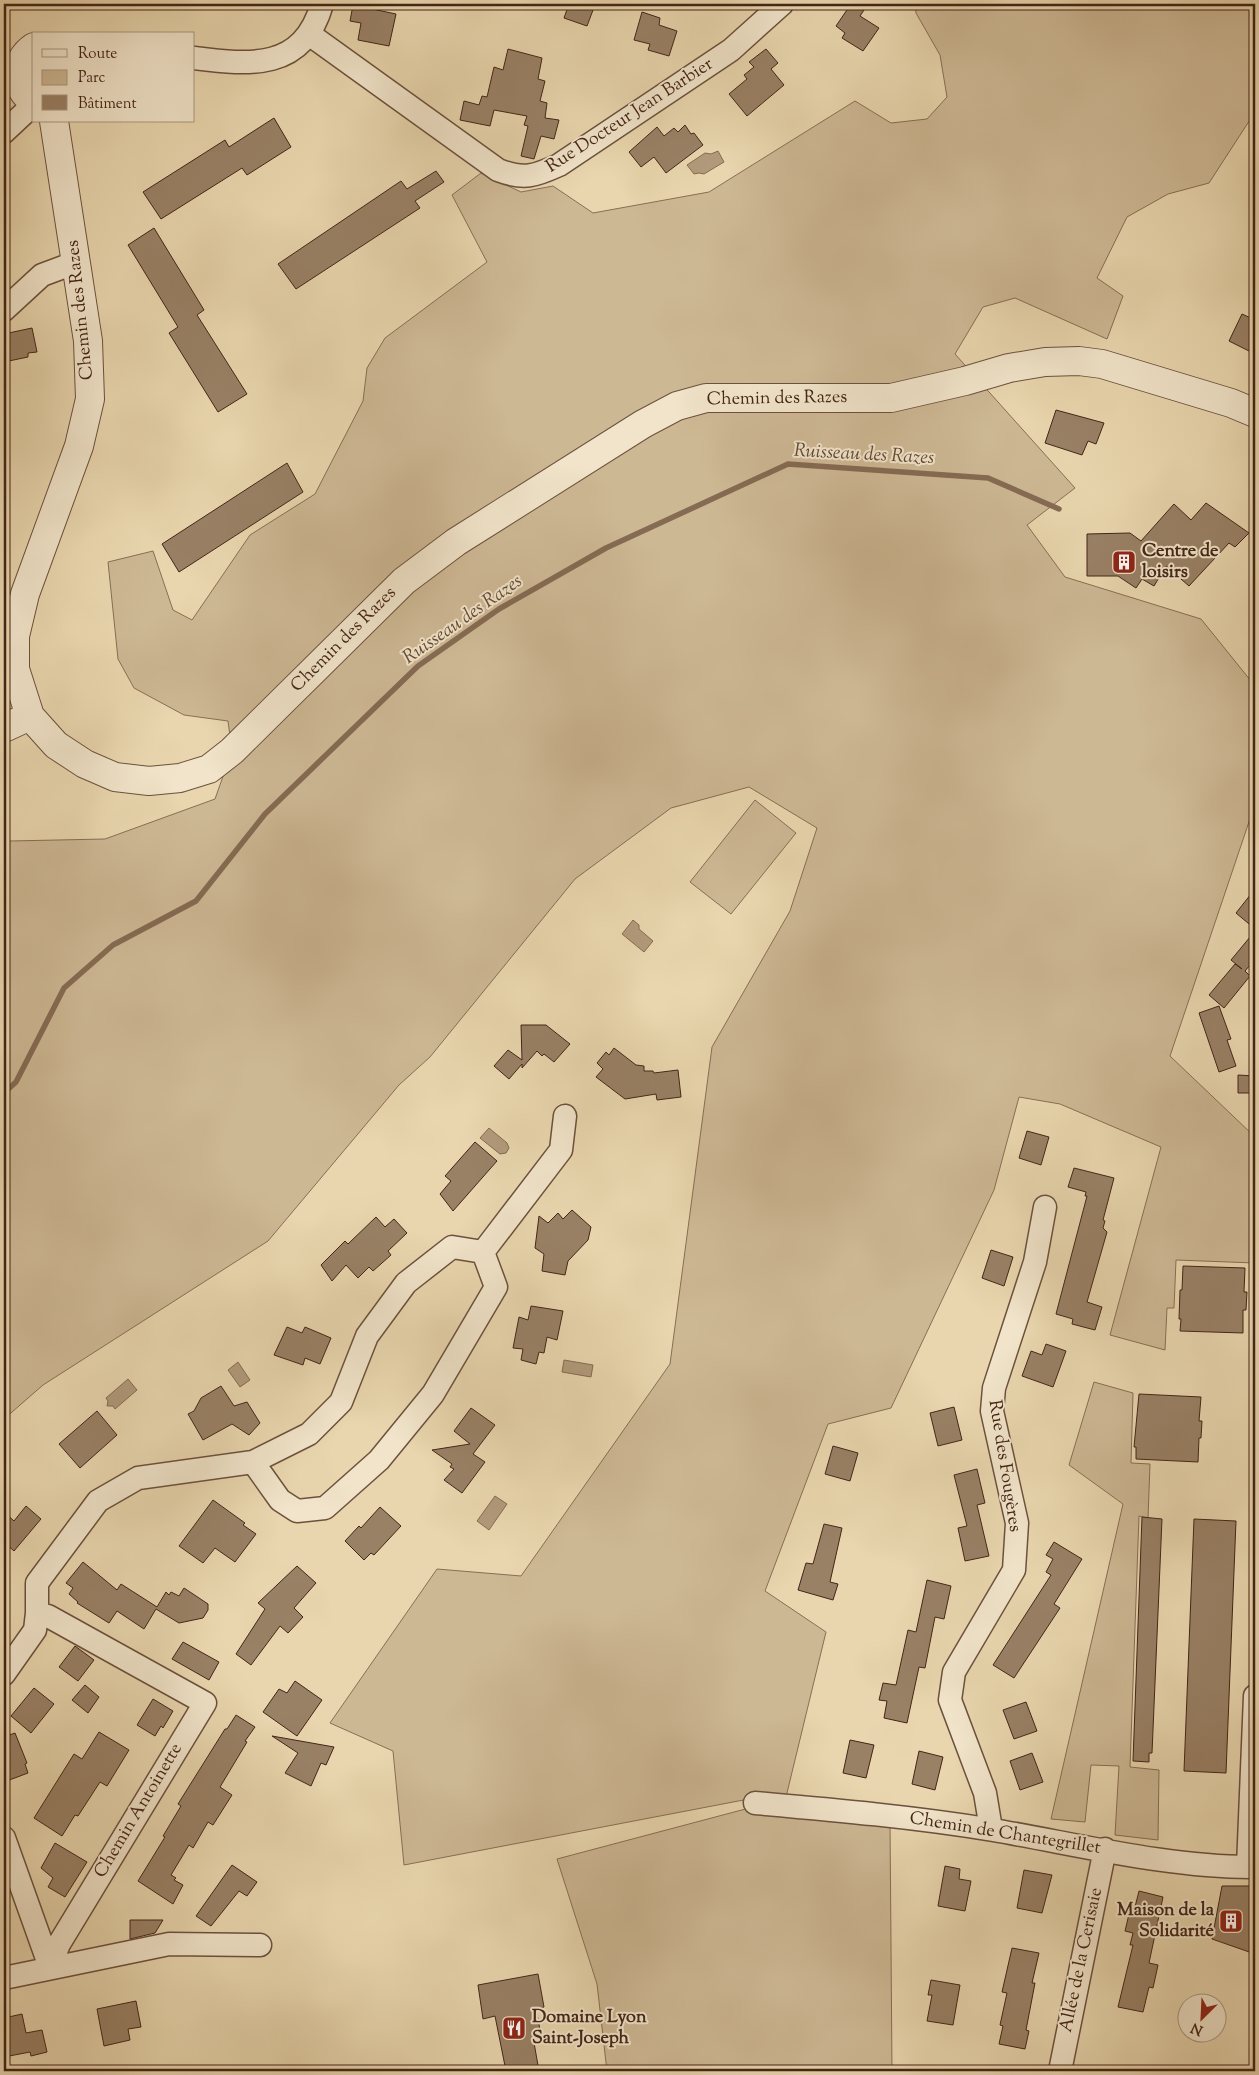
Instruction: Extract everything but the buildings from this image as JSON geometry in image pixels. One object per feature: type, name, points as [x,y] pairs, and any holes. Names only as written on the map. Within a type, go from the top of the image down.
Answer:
[{"type":"street","points":[[195,58],[222,61],[267,61],[286,55],[309,34],[317,22],[322,4]]},
{"type":"street","name":"Rue Docteur Jean Barbier","points":[[748,34],[760,4]]},
{"type":"street","name":"Rue Docteur Jean Barbier","points":[[309,34],[498,170],[515,176],[538,174],[559,165],[731,50],[782,4]]},
{"type":"street","points":[[19,56],[19,83],[22,91],[32,101]]},
{"type":"street","points":[[4,132],[32,105]]},
{"type":"street","name":"Chemin des Razes","points":[[54,122],[88,341],[90,399],[79,446],[25,594],[15,636],[15,670],[30,716],[56,745],[85,764],[115,777],[149,781],[180,778],[209,769],[232,751],[404,581],[441,553],[643,424],[677,406],[706,398],[891,398],[966,381],[1009,368],[1045,362],[1079,361],[1102,364],[1232,403],[1255,413]]},
{"type":"street","points":[[4,310],[42,276],[77,262]]},
{"type":"street","points":[[4,728],[30,716]]},
{"type":"street","points":[[483,1252],[561,1150],[565,1116]]},
{"type":"street","name":"Rue des Fougères","points":[[990,1829],[985,1793],[950,1700],[954,1672],[1014,1570],[1017,1524],[992,1411],[994,1388],[1035,1262],[1045,1208]]},
{"type":"street","points":[[4,1674],[35,1630],[37,1583],[98,1501],[138,1478],[253,1462],[309,1434],[341,1402],[367,1336],[406,1283],[452,1247],[483,1252]]},
{"type":"street","points":[[253,1462],[280,1500],[297,1511],[325,1508],[379,1460],[433,1394],[496,1287],[483,1252]]},
{"type":"street","name":"Chemin Antoinette","points":[[37,1614],[48,1616],[205,1703],[59,1944],[50,1967]]},
{"type":"street","points":[[1252,1867],[1255,1696]]},
{"type":"street","name":"Chemin de Chantegrillet","points":[[755,1803],[887,1816],[990,1829],[1178,1861],[1252,1867]]},
{"type":"street","points":[[4,1838],[50,1967]]},
{"type":"street","name":"Allée de la Cerisaie","points":[[1060,2071],[1105,1850]]},
{"type":"street","points":[[4,1978],[169,1944],[260,1945]]},
{"type":"green space","points":[[915,4],[1255,4],[1255,112],[1209,183],[1168,194],[1127,217],[1097,278],[1123,296],[1107,339],[1015,298],[983,307],[955,354],[1075,488],[1027,525],[1065,577],[1201,619],[1251,681],[1255,692],[1255,804],[1170,1056],[1255,1137],[1255,1263],[1176,1260],[1174,1308],[1167,1308],[1165,1350],[1110,1335],[1161,1147],[1060,1104],[1019,1097],[994,1190],[891,1408],[828,1424],[765,1591],[826,1632],[786,1797],[754,1798],[404,1865],[393,1751],[330,1723],[437,1569],[521,1576],[670,1364],[712,1047],[790,911],[817,828],[749,787],[671,808],[575,879],[430,1057],[399,1085],[268,1241],[43,1385],[4,1419],[4,834],[10,841],[105,839],[215,799],[232,751],[228,721],[184,715],[134,688],[118,659],[108,562],[153,551],[173,610],[192,620],[250,535],[315,494],[363,401],[367,368],[385,338],[487,262],[452,195],[481,173],[521,192],[553,186],[593,213],[709,192],[855,101],[891,123],[927,119],[947,97],[940,55],[916,13]]},
{"type":"green space","points":[[755,800],[796,833],[731,914],[690,882]]},
{"type":"green space","points":[[1094,1382],[1133,1393],[1131,1463],[1150,1464],[1148,1518],[1139,1516],[1130,1767],[1159,1770],[1158,1840],[1115,1835],[1119,1766],[1091,1765],[1085,1822],[1051,1819],[1123,1504],[1069,1465]]},
{"type":"green space","points":[[753,1807],[890,1822],[892,2071],[607,2071],[597,1984],[557,1859]]},
{"type":"shaded area","points":[[718,151],[724,162],[704,174],[694,174],[687,165],[705,153],[711,154]]},
{"type":"shaded area","points":[[633,920],[639,925],[639,929],[653,941],[644,952],[622,934]]},
{"type":"shaded area","points":[[489,1128],[507,1143],[509,1148],[506,1153],[500,1154],[480,1138]]},
{"type":"shaded area","points":[[564,1360],[593,1365],[591,1377],[562,1372]]},
{"type":"shaded area","points":[[238,1362],[250,1380],[240,1387],[228,1370]]},
{"type":"shaded area","points":[[128,1379],[137,1390],[115,1409],[113,1406],[107,1406],[108,1401],[106,1398]]},
{"type":"shaded area","points":[[495,1496],[507,1504],[489,1530],[477,1521]]},
{"type":"waterway","name":"Ruisseau des Razes","points":[[4,1093],[16,1082],[64,988],[113,945],[196,901],[265,814],[418,666],[499,609],[606,548],[788,464],[988,478],[1059,509]]},
{"type":"place","name":"Centre de loisirs","points":[[1124,562]]},
{"type":"place","name":"Maison de la Solidarité","points":[[1231,1921]]},
{"type":"place","name":"Domaine Lyon Saint-Joseph","points":[[514,2028]]}]
